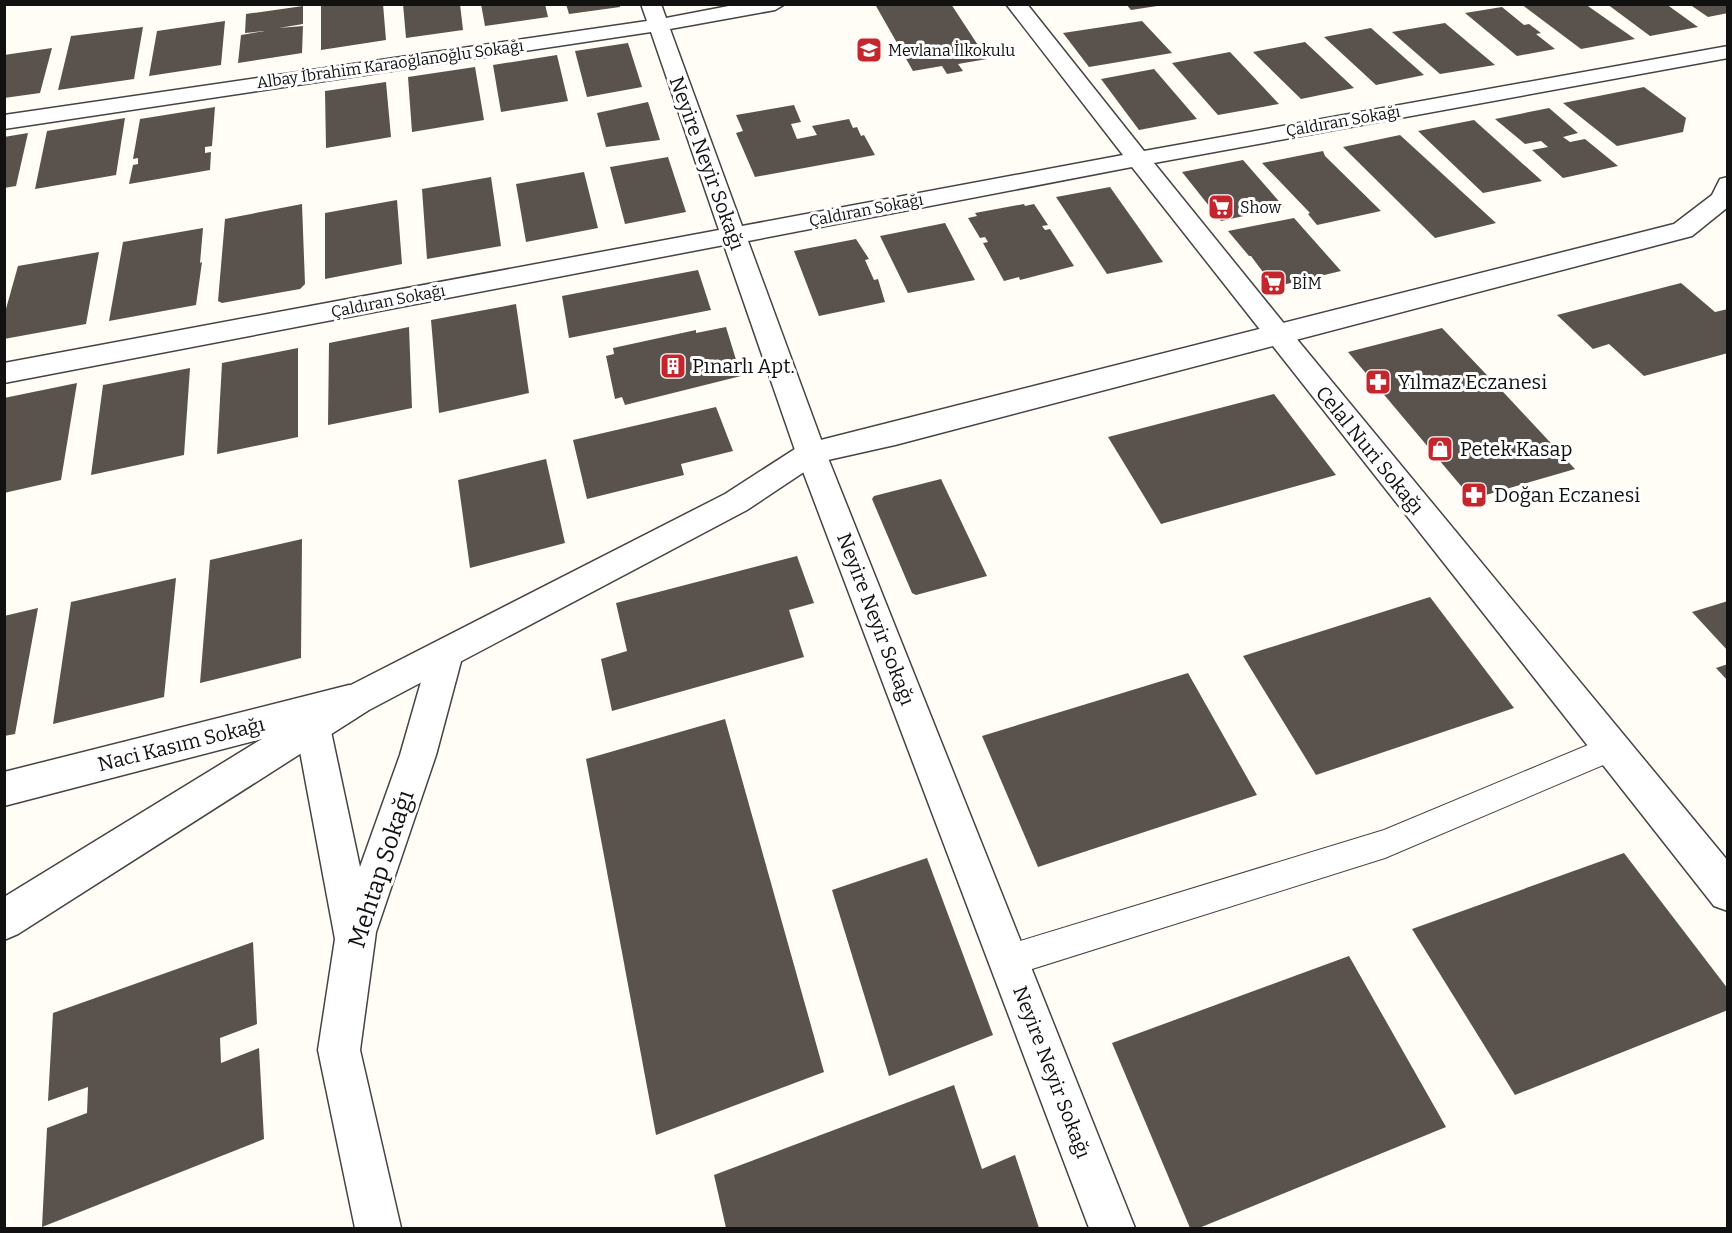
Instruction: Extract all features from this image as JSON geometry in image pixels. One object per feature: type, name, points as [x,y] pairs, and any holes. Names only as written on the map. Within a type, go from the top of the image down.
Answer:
[{"type":"street","name":"Albay İbrahim Karaoğlanoğlu Sokağı","points":[[4,122],[655,15],[775,4]]},
{"type":"street","name":"Celal Nuri Sokağı","points":[[1016,4],[1276,333],[1728,892]]},
{"type":"street","name":"Neyire Neyir Sokağı","points":[[655,15],[811,453],[1010,960],[1112,1228]]},
{"type":"street","name":"Çaldıran Sokağı","points":[[4,373],[1138,159],[1728,52]]},
{"type":"street","points":[[4,920],[357,699],[736,502],[811,453],[895,434],[1276,333],[1683,230],[1717,219],[1728,184]]},
{"type":"street","name":"Mehtap Sokağı","points":[[378,1228],[339,1050],[355,942],[418,754],[446,654]]},
{"type":"street","name":"Naci Kasım Sokağı","points":[[4,789],[357,699]]},
{"type":"street","points":[[313,726],[355,942]]},
{"type":"lane","points":[[1010,960],[1386,844],[1612,748]]},
{"type":"building","points":[[321,4],[383,4],[386,40],[321,50]]},
{"type":"building","points":[[403,4],[460,4],[463,30],[406,38]]},
{"type":"building","points":[[481,4],[545,4],[548,17],[485,26]]},
{"type":"building","points":[[566,4],[620,4],[620,7],[569,14]]},
{"type":"building","points":[[951,4],[987,59],[958,64],[963,71],[947,74],[942,66],[913,71],[876,6]]},
{"type":"building","points":[[1126,4],[1157,4],[1157,6],[1131,10]]},
{"type":"building","points":[[1521,4],[1585,4],[1635,39],[1581,49]]},
{"type":"building","points":[[1607,4],[1666,4],[1698,27],[1650,36]]},
{"type":"building","points":[[1689,4],[1728,4],[1728,13],[1708,17]]},
{"type":"building","points":[[303,6],[303,24],[279,28],[303,26],[302,53],[238,63],[241,35],[265,31],[245,33],[246,14]]},
{"type":"building","points":[[1502,7],[1524,25],[1529,24],[1541,33],[1536,34],[1555,49],[1517,56],[1465,13]]},
{"type":"building","points":[[225,21],[221,65],[149,76],[157,31]]},
{"type":"building","points":[[1142,21],[1172,53],[1089,67],[1063,33]]},
{"type":"building","points":[[1445,23],[1495,65],[1440,74],[1392,32]]},
{"type":"building","points":[[143,27],[134,79],[58,90],[71,36]]},
{"type":"building","points":[[1371,28],[1424,75],[1376,85],[1324,37]]},
{"type":"building","points":[[1305,42],[1354,88],[1301,99],[1253,52]]},
{"type":"building","points":[[628,43],[642,87],[587,97],[575,51]]},
{"type":"building","points":[[52,48],[40,93],[4,98],[4,55]]},
{"type":"building","points":[[1230,52],[1279,104],[1218,115],[1172,63]]},
{"type":"building","points":[[557,55],[568,101],[501,112],[493,65]]},
{"type":"building","points":[[475,67],[484,120],[412,132],[408,77]]},
{"type":"building","points":[[1154,69],[1197,119],[1139,130],[1101,79]]},
{"type":"building","points":[[386,82],[391,137],[326,148],[325,91]]},
{"type":"building","points":[[1644,87],[1686,118],[1683,132],[1617,146],[1563,103]]},
{"type":"building","points":[[648,102],[660,140],[606,147],[597,113]]},
{"type":"building","points":[[794,105],[801,122],[791,124],[797,139],[817,135],[812,126],[849,119],[853,128],[857,127],[861,136],[864,135],[875,155],[755,177],[736,133],[743,131],[736,115]]},
{"type":"building","points":[[215,107],[212,146],[205,147],[205,153],[211,152],[210,170],[129,184],[133,165],[138,164],[138,158],[133,159],[140,119]]},
{"type":"building","points":[[1549,108],[1578,133],[1563,137],[1570,142],[1585,139],[1618,166],[1563,178],[1532,150],[1548,147],[1541,141],[1525,144],[1495,119]]},
{"type":"building","points":[[125,118],[116,175],[35,189],[47,131]]},
{"type":"building","points":[[1474,120],[1542,181],[1483,193],[1418,131]]},
{"type":"building","points":[[28,133],[16,186],[4,188],[4,137]]},
{"type":"building","points":[[1400,135],[1496,223],[1435,238],[1343,147]]},
{"type":"building","points":[[1323,151],[1325,156],[1381,211],[1317,225],[1308,214],[1310,213],[1262,163]]},
{"type":"building","points":[[668,157],[686,212],[625,224],[610,167]]},
{"type":"building","points":[[1243,160],[1284,207],[1221,221],[1182,172]]},
{"type":"building","points":[[584,172],[598,228],[526,242],[516,184]]},
{"type":"building","points":[[491,177],[501,246],[427,259],[422,189]]},
{"type":"building","points":[[1110,187],[1163,262],[1107,274],[1056,197]]},
{"type":"building","points":[[397,200],[402,264],[325,279],[325,213]]},
{"type":"building","points":[[302,204],[305,284],[300,289],[222,303],[218,301],[225,219]]},
{"type":"building","points":[[1024,204],[1025,206],[1034,204],[1048,225],[1042,226],[1045,230],[1050,229],[1074,266],[1020,280],[1019,277],[1004,281],[983,243],[988,242],[985,237],[980,238],[968,218],[977,216],[975,213]]},
{"type":"building","points":[[1294,218],[1341,271],[1274,287],[1251,256],[1228,231]]},
{"type":"building","points":[[945,223],[975,280],[908,293],[880,236]]},
{"type":"building","points":[[203,228],[200,263],[202,262],[196,305],[109,321],[123,242]]},
{"type":"building","points":[[856,239],[869,259],[865,260],[874,280],[878,279],[885,302],[819,316],[794,251]]},
{"type":"building","points":[[99,252],[86,324],[4,339],[4,316],[18,266]]},
{"type":"building","points":[[698,270],[711,310],[569,338],[562,296]]},
{"type":"building","points":[[1681,283],[1715,312],[1728,309],[1728,353],[1644,376],[1609,344],[1593,349],[1557,315]]},
{"type":"building","points":[[516,304],[529,393],[439,413],[431,320]]},
{"type":"building","points":[[409,327],[412,408],[328,425],[329,343]]},
{"type":"building","name":"Pınarlı Apt.","points":[[726,327],[741,376],[625,405],[622,397],[615,399],[606,356],[614,354],[613,348],[696,330],[696,333]]},
{"type":"building","points":[[1442,328],[1575,469],[1472,499],[1348,352]]},
{"type":"building","points":[[298,348],[298,437],[217,454],[222,363]]},
{"type":"building","points":[[190,368],[184,455],[91,475],[103,385]]},
{"type":"building","points":[[77,383],[61,480],[4,493],[4,398]]},
{"type":"building","points":[[1274,394],[1336,475],[1161,524],[1108,437]]},
{"type":"building","points":[[716,407],[733,451],[681,464],[684,475],[587,499],[573,440]]},
{"type":"building","points":[[546,459],[565,543],[470,568],[458,480]]},
{"type":"building","points":[[941,479],[987,576],[916,595],[912,593],[872,499],[874,496]]},
{"type":"building","points":[[302,539],[301,658],[200,683],[210,560]]},
{"type":"building","points":[[797,556],[814,603],[789,610],[804,657],[612,711],[601,659],[627,651],[616,603]]},
{"type":"building","points":[[176,578],[164,697],[53,724],[71,602]]},
{"type":"building","points":[[1430,597],[1514,708],[1316,775],[1243,656]]},
{"type":"building","points":[[1728,601],[1728,651],[1692,612]]},
{"type":"building","points":[[38,608],[15,734],[4,736],[4,616]]},
{"type":"building","points":[[1728,664],[1728,681],[1716,668]]},
{"type":"building","points":[[1188,673],[1257,795],[1038,867],[982,736]]},
{"type":"building","points":[[725,719],[824,1072],[656,1135],[586,759]]},
{"type":"building","points":[[1624,853],[1728,989],[1728,1010],[1515,1095],[1412,929]]},
{"type":"building","points":[[927,858],[993,1035],[889,1076],[832,890]]},
{"type":"building","points":[[253,942],[257,1024],[220,1038],[221,1063],[259,1048],[264,1139],[42,1227],[47,1128],[87,1113],[88,1087],[48,1101],[53,1013]]},
{"type":"building","points":[[1349,956],[1446,1127],[1199,1228],[1190,1228],[1112,1043]]},
{"type":"building","points":[[954,1085],[982,1169],[1015,1155],[1039,1228],[726,1228],[714,1175]]},
{"type":"place","name":"Mevlana İlkokulu","points":[[869,50]]},
{"type":"place","name":"Show","points":[[1221,207]]},
{"type":"place","name":"BİM","points":[[1273,283]]},
{"type":"place","name":"Pınarlı Apt.","points":[[673,366]]},
{"type":"place","name":"Yılmaz Eczanesi","points":[[1378,382]]},
{"type":"place","name":"Petek Kasap","points":[[1440,449]]},
{"type":"place","name":"Doğan Eczanesi","points":[[1474,495]]}]
